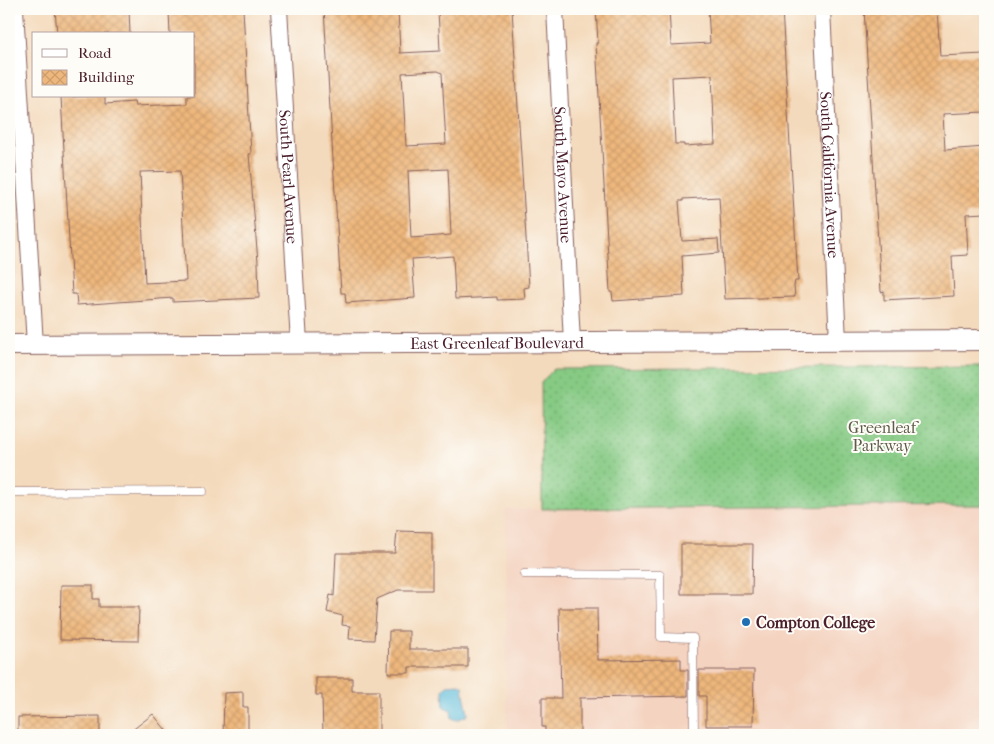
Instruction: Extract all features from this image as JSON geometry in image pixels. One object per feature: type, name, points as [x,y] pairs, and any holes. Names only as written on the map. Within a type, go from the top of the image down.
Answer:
[{"type":"street","points":[[15,9],[35,345]]},
{"type":"street","name":"South Pearl Avenue","points":[[279,9],[299,344]]},
{"type":"street","name":"South Mayo Avenue","points":[[554,9],[572,342]]},
{"type":"street","name":"South California Avenue","points":[[822,9],[838,341]]},
{"type":"street","name":"East Greenleaf Boulevard","points":[[9,345],[985,340]]},
{"type":"lane","points":[[9,492],[203,491]]},
{"type":"lane","points":[[524,574],[660,575],[661,637],[693,638],[694,735]]},
{"type":"shaded area","name":"Compton College","points":[[985,505],[985,735],[507,735],[505,509]]},
{"type":"green space","name":"Greenleaf Parkway","points":[[985,366],[985,505],[542,509],[541,382],[554,369]]},
{"type":"water","points":[[459,684],[463,686],[468,715],[457,720],[452,718],[451,710],[444,707],[443,690],[447,685]]},
{"type":"building","points":[[55,9],[129,9],[130,32],[57,32]]},
{"type":"building","points":[[243,9],[251,154],[249,154],[259,298],[173,302],[173,298],[77,305],[76,294],[72,294],[61,98],[105,98],[105,104],[134,102],[135,106],[187,104],[187,98],[195,98],[195,32],[170,32],[169,12]],"holes":[[[180,171],[186,281],[145,283],[140,172]]]},
{"type":"building","points":[[324,9],[398,9],[400,53],[440,51],[438,9],[512,9],[529,287],[524,288],[525,299],[497,300],[497,297],[455,299],[453,256],[412,259],[415,298],[346,303],[345,293],[341,293]],"holes":[[[438,71],[442,73],[446,144],[406,146],[402,73]],[[448,169],[451,235],[411,238],[408,171]]]},
{"type":"building","points":[[596,9],[669,9],[671,45],[710,43],[708,9],[782,9],[798,281],[795,281],[794,286],[795,297],[725,299],[719,197],[683,199],[683,201],[679,201],[682,241],[718,239],[719,253],[682,256],[684,296],[613,301],[612,292],[610,292],[596,43],[598,43]],"holes":[[[712,75],[715,144],[684,146],[684,144],[675,144],[672,77]]]},
{"type":"building","points":[[864,9],[937,9],[940,56],[985,54],[985,112],[943,114],[945,150],[985,147],[985,213],[966,214],[968,255],[952,256],[954,296],[884,300],[884,291],[881,292]]},
{"type":"building","points":[[397,531],[432,532],[432,590],[398,590],[377,599],[374,640],[349,639],[350,626],[342,625],[343,616],[327,612],[330,595],[334,596],[336,553],[395,553]]},
{"type":"building","points":[[681,544],[753,544],[752,594],[681,594]]},
{"type":"building","points":[[61,585],[93,585],[93,599],[99,599],[99,607],[139,607],[138,641],[60,640]]},
{"type":"building","points":[[559,608],[597,608],[598,660],[681,659],[681,670],[688,670],[688,696],[580,698],[580,735],[545,735],[545,727],[542,727],[542,698],[561,698]]},
{"type":"building","points":[[389,631],[409,631],[409,649],[468,649],[468,667],[409,667],[409,673],[388,673]]},
{"type":"building","points":[[699,670],[754,670],[753,726],[706,726],[706,696],[699,696]]},
{"type":"building","points":[[316,678],[352,678],[352,691],[379,691],[379,735],[323,735],[322,695],[316,695]]},
{"type":"building","points":[[243,692],[243,707],[248,707],[248,734],[223,735],[224,693]]},
{"type":"building","points":[[153,714],[170,735],[126,735]]},
{"type":"building","points":[[100,716],[100,735],[18,735],[18,717]]},
{"type":"place","name":"Compton College","points":[[746,622]]}]
